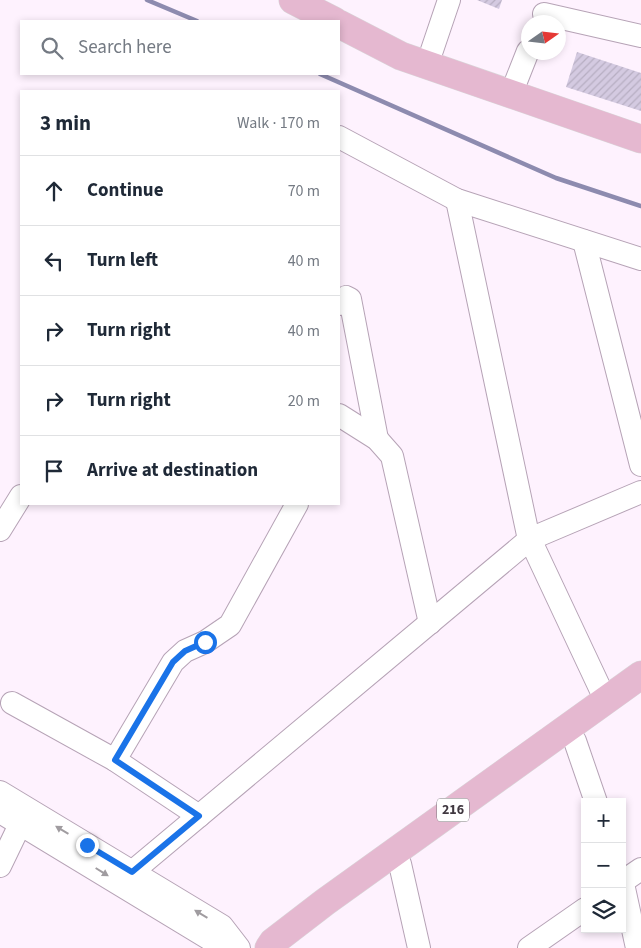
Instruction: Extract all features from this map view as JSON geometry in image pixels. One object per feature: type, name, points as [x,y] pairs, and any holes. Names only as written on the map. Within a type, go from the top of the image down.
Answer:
[{"type":"main road","points":[[294,0],[332,20]]},
{"type":"main road","points":[[340,25],[401,56],[641,139]]},
{"type":"main road","name":"216","points":[[287,948],[548,751],[606,701],[641,675]]},
{"type":"main road","name":"216","points":[[269,948],[273,942],[326,902],[548,751],[575,741],[641,694]]},
{"type":"street","points":[[427,65],[448,0]]},
{"type":"street","points":[[544,12],[641,36]]},
{"type":"street","points":[[511,94],[524,60]]},
{"type":"street","points":[[340,138],[457,200],[641,259]]},
{"type":"street","points":[[457,200],[530,539],[606,701]]},
{"type":"street","points":[[584,241],[641,464]]},
{"type":"street","points":[[340,303],[346,297],[350,299],[377,439]]},
{"type":"street","points":[[340,420],[377,439],[392,456],[430,623]]},
{"type":"street","points":[[132,872],[530,539],[641,492]]},
{"type":"street","points":[[0,530],[20,498]]},
{"type":"street","points":[[115,760],[173,662],[185,651],[205,642],[230,625],[296,505]]},
{"type":"street","points":[[12,703],[115,760],[199,816]]},
{"type":"street","points":[[575,741],[595,798]]},
{"type":"street","points":[[0,792],[23,816],[214,941],[238,947]]},
{"type":"street","points":[[0,812],[23,816],[132,872],[222,926],[238,947]]},
{"type":"street","points":[[0,866],[23,816]]},
{"type":"street","points":[[400,864],[419,948]]},
{"type":"street","points":[[627,878],[637,948]]},
{"type":"street","points":[[529,948],[581,912]]},
{"type":"building","points":[[477,0],[502,0],[499,9]]},
{"type":"building","points":[[577,52],[641,73],[641,111],[566,87]]},
{"type":"waterway","points":[[147,0],[195,20]]},
{"type":"waterway","points":[[322,75],[556,178],[641,206]]},
{"type":"route","points":[[87,845],[132,872],[199,816],[115,760],[173,662],[185,651],[205,642]]}]
